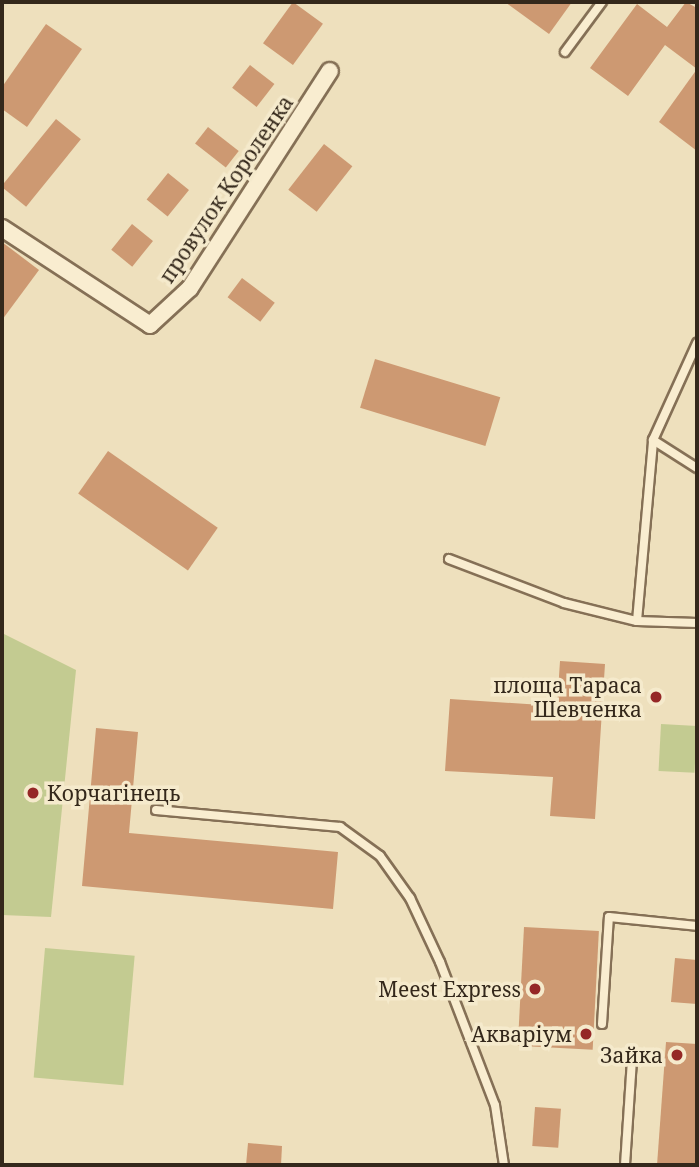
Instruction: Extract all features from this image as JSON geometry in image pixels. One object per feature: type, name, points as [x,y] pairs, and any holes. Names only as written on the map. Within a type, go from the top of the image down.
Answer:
[{"type":"street","name":"провулок Короленка","points":[[2,228],[150,325],[190,288],[330,71]]},
{"type":"lane","points":[[565,52],[603,2]]},
{"type":"lane","points":[[637,621],[653,440],[697,343]]},
{"type":"lane","points":[[653,440],[697,468]]},
{"type":"lane","points":[[449,559],[564,603],[637,621],[697,622]]},
{"type":"lane","points":[[156,810],[340,827],[380,856],[410,898],[440,961],[495,1105],[503,1165]]},
{"type":"lane","points":[[602,1024],[608,917],[697,926]]},
{"type":"lane","points":[[625,1165],[632,1060]]},
{"type":"green space","name":"Корчагінець","points":[[2,633],[76,670],[51,917],[2,915]]},
{"type":"green space","points":[[661,724],[697,726],[694,773],[659,771]]},
{"type":"green space","points":[[45,948],[135,956],[123,1085],[34,1078]]},
{"type":"building","points":[[293,2],[323,24],[293,65],[263,43]]},
{"type":"building","points":[[505,2],[572,2],[549,34]]},
{"type":"building","points":[[686,2],[697,8],[697,69],[665,45],[628,96],[590,68],[637,4],[667,27]]},
{"type":"building","points":[[46,24],[82,49],[27,127],[2,109],[2,87]]},
{"type":"building","points":[[250,65],[274,84],[257,107],[232,88]]},
{"type":"building","points":[[697,69],[697,151],[659,122]]},
{"type":"building","points":[[56,119],[81,139],[26,207],[2,186]]},
{"type":"building","points":[[208,127],[239,151],[226,168],[195,144]]},
{"type":"building","points":[[324,144],[352,166],[317,212],[288,190]]},
{"type":"building","points":[[168,173],[189,190],[168,216],[147,199]]},
{"type":"building","points":[[132,224],[153,241],[132,267],[111,250]]},
{"type":"building","points":[[2,242],[39,270],[2,320]]},
{"type":"building","points":[[242,278],[275,303],[260,322],[228,297]]},
{"type":"building","points":[[375,359],[500,397],[485,446],[360,408]]},
{"type":"building","points":[[108,451],[218,528],[188,570],[78,494]]},
{"type":"building","points":[[560,661],[605,664],[595,819],[550,816],[553,777],[445,771],[450,699],[557,706]]},
{"type":"building","points":[[96,728],[138,732],[129,833],[338,852],[333,909],[82,886]]},
{"type":"building","points":[[524,927],[599,931],[593,1050],[518,1046]]},
{"type":"building","points":[[675,958],[697,960],[697,1004],[671,1002]]},
{"type":"building","points":[[666,1042],[697,1044],[697,1165],[657,1165]]},
{"type":"building","points":[[535,1107],[561,1109],[558,1148],[532,1146]]},
{"type":"building","points":[[248,1143],[282,1146],[281,1165],[246,1165]]},
{"type":"place","name":"площа Тараса Шевченка","points":[[656,697]]},
{"type":"place","name":"Корчагінець","points":[[33,793]]},
{"type":"place","name":"Meest Express","points":[[535,989]]},
{"type":"place","name":"Акваріум","points":[[586,1034]]},
{"type":"place","name":"Зайка","points":[[677,1055]]}]
